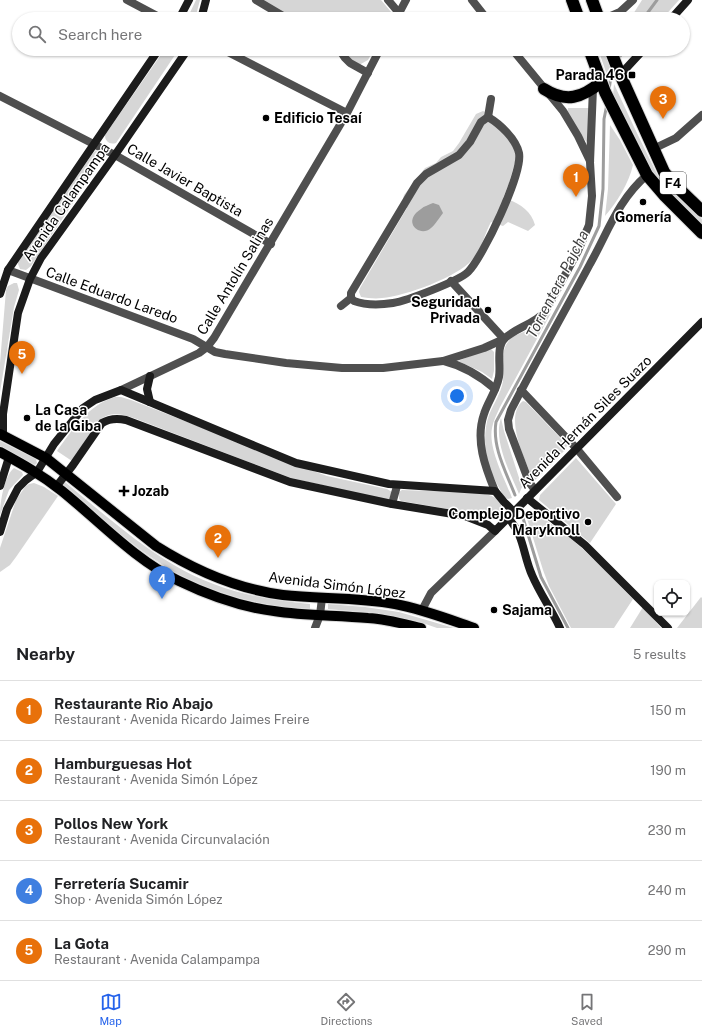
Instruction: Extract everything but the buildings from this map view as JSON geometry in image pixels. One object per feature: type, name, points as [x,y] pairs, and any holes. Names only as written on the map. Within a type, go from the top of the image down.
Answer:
[{"type":"highway","points":[[572,0],[576,12]]},
{"type":"highway","points":[[592,0],[596,12]]},
{"type":"highway","name":"F4","points":[[591,56],[600,87],[647,175],[702,234]]},
{"type":"highway","name":"F4","points":[[613,56],[664,172],[674,184],[702,211]]},
{"type":"highway","points":[[544,88],[554,95],[564,98],[576,97],[600,87]]},
{"type":"main road","name":"Avenida Simón López","points":[[2,435],[46,458],[156,546],[194,568],[228,581],[258,590],[281,594],[395,604],[422,610],[474,628]]},
{"type":"main road","name":"Avenida Simón López","points":[[5,455],[37,472],[143,559],[178,581],[220,598],[272,611],[370,618],[421,628]]},
{"type":"street","points":[[126,0],[149,12]]},
{"type":"street","points":[[183,12],[189,0]]},
{"type":"street","points":[[203,12],[206,0]]},
{"type":"street","points":[[256,0],[276,12]]},
{"type":"street","points":[[388,0],[395,12]]},
{"type":"street","points":[[399,12],[406,0]]},
{"type":"street","points":[[472,0],[481,12]]},
{"type":"street","points":[[620,12],[633,0]]},
{"type":"street","points":[[677,12],[688,0]]},
{"type":"street","name":"Avenida Calampampa","points":[[0,294],[2,282],[8,270],[154,56]]},
{"type":"street","name":"Avenida Calampampa","points":[[2,435],[4,414],[3,397],[18,313],[30,279],[41,258],[115,155],[183,56]]},
{"type":"street","points":[[236,56],[348,113]]},
{"type":"street","points":[[344,56],[350,63],[368,72]]},
{"type":"street","name":"Calle Antolín Salinas","points":[[0,532],[6,509],[18,488],[37,472],[54,444],[83,408],[95,400],[121,390],[199,354],[207,347],[271,244],[348,113],[376,56]]},
{"type":"street","points":[[518,56],[563,111],[578,136],[590,162]]},
{"type":"street","points":[[619,73],[637,56]]},
{"type":"street","name":"Calle Eduardo Laredo","points":[[8,270],[193,339],[215,352],[225,354],[286,363],[342,368],[383,368],[443,361],[464,355],[504,339],[545,312],[578,251],[586,235],[591,217],[592,196],[590,162],[600,87]]},
{"type":"street","name":"Calle Javier Baptista","points":[[0,96],[115,155],[271,244]]},
{"type":"street","points":[[488,117],[496,122],[514,142],[519,154],[517,168],[503,211],[480,256],[467,273],[416,296],[393,303],[373,304],[354,301],[351,298],[350,293],[416,183],[426,174],[459,155],[470,142],[482,122],[488,117],[491,99]]},
{"type":"street","points":[[653,148],[676,138],[702,115]]},
{"type":"street","points":[[535,490],[528,482],[509,429],[508,420],[511,410],[602,243],[618,209],[637,184],[647,175]]},
{"type":"street","points":[[451,281],[504,339],[500,347],[499,377],[494,395],[484,414],[481,428],[481,443],[485,469],[495,491],[514,512]]},
{"type":"street","points":[[341,306],[351,298]]},
{"type":"street","name":"Avenida Hernán Siles Suazo","points":[[422,610],[431,593],[577,449],[702,322]]},
{"type":"street","name":"Calle Eduardo Laredo","points":[[443,361],[458,365],[471,371],[484,379],[495,389]]},
{"type":"street","points":[[150,376],[147,389],[150,402]]},
{"type":"street","points":[[121,390],[296,463],[398,486],[495,491]]},
{"type":"street","points":[[521,390],[577,449],[616,497]]},
{"type":"street","points":[[56,487],[67,474],[102,423],[108,419],[118,418],[290,482],[392,504],[465,516],[488,525],[495,531]]},
{"type":"street","points":[[0,486],[5,455]]},
{"type":"street","points":[[392,504],[398,486]]},
{"type":"street","points":[[527,498],[585,545],[668,628]]},
{"type":"street","points":[[508,518],[519,532],[531,574],[560,628]]},
{"type":"street","points":[[315,628],[320,615],[322,598]]},
{"type":"shaded area","points":[[196,0],[200,0],[197,12],[190,12]]},
{"type":"shaded area","points":[[259,0],[381,0],[391,12],[280,12]]},
{"type":"shaded area","points":[[642,0],[679,0],[668,12],[634,12]]},
{"type":"shaded area","points":[[160,56],[174,56],[116,143],[108,142],[105,135]]},
{"type":"shaded area","points":[[348,56],[370,56],[368,60],[359,65],[354,63]]},
{"type":"shaded area","points":[[600,56],[606,56],[610,67],[607,75]]},
{"type":"shaded area","points":[[614,84],[657,174],[664,183],[702,219],[702,225],[652,175],[613,96]]},
{"type":"shaded area","points":[[568,108],[589,108],[588,143],[583,138],[567,113]]},
{"type":"shaded area","points":[[483,111],[492,115],[501,123],[517,155],[503,198],[523,207],[530,215],[535,225],[528,231],[508,222],[503,226],[491,222],[481,247],[475,256],[455,273],[430,285],[404,294],[379,298],[361,297],[359,292],[360,288],[407,208],[404,208],[402,202],[404,195],[425,168],[436,163],[441,157],[453,151],[476,114]]},
{"type":"shaded area","points":[[610,125],[633,165],[629,179],[622,192],[605,216],[608,189]]},
{"type":"shaded area","points":[[96,150],[101,155],[101,161],[31,266],[26,270],[20,269],[18,261]]},
{"type":"shaded area","points":[[433,203],[439,205],[443,213],[427,231],[418,230],[412,223],[415,214],[424,207]]},
{"type":"shaded area","points":[[17,283],[19,290],[14,307],[0,392],[0,363],[6,290],[8,286]]},
{"type":"shaded area","points":[[551,313],[494,420],[491,436],[492,445],[512,498],[508,499],[504,497],[487,459],[485,436],[487,421],[502,385],[503,355],[510,339],[529,330]]},
{"type":"shaded area","points":[[490,348],[494,352],[494,371],[492,379],[482,372],[458,361]]},
{"type":"shaded area","points":[[115,397],[131,400],[327,476],[387,489],[392,492],[390,499],[388,500],[291,478],[128,416],[116,414],[104,417],[98,421],[72,461],[57,451],[75,426],[89,412],[105,401]]},
{"type":"shaded area","points":[[523,401],[526,402],[567,445],[566,449],[534,481],[522,452],[516,428],[515,417],[517,408]]},
{"type":"shaded area","points":[[501,418],[522,487],[519,494],[507,466],[501,446],[499,427]]},
{"type":"shaded area","points":[[0,441],[36,459],[37,463],[35,465],[0,447]]},
{"type":"shaded area","name":"Complejo Deportivo Maryknoll","points":[[576,458],[616,504],[590,543],[539,500],[540,495]]},
{"type":"shaded area","points":[[14,468],[22,472],[23,475],[9,490],[0,515],[5,483]]},
{"type":"shaded area","points":[[65,482],[132,536],[160,556],[190,574],[240,592],[275,600],[310,604],[310,609],[292,608],[238,598],[204,586],[171,570],[129,541],[62,486]]},
{"type":"shaded area","points":[[34,483],[44,487],[58,496],[10,565],[0,572],[0,548],[16,500],[25,487]]},
{"type":"shaded area","points":[[402,490],[457,491],[493,496],[499,501],[501,509],[496,517],[492,519],[471,513],[401,501],[399,499],[399,492]]},
{"type":"shaded area","points":[[528,510],[557,528],[584,550],[633,599],[614,628],[571,628],[549,586],[543,570],[525,512]]},
{"type":"shaded area","points":[[701,597],[702,628],[677,628],[686,616],[690,616],[690,611]]},
{"type":"shaded area","points":[[328,604],[399,612],[454,628],[437,628],[420,622],[381,614],[328,609]]},
{"type":"shaded area","points":[[643,607],[661,628],[630,628]]},
{"type":"waterway","name":"Torrentera Pajcha","points":[[648,12],[657,0]]},
{"type":"waterway","name":"Torrentera Pajcha","points":[[618,60],[620,56]]},
{"type":"waterway","name":"Torrentera Pajcha","points":[[609,90],[611,76],[614,69]]},
{"type":"waterway","name":"Torrentera Pajcha","points":[[515,495],[498,450],[495,431],[496,422],[580,267],[599,226],[603,189],[604,119],[607,104]]},
{"type":"waterway","name":"Torrentera Pajcha","points":[[523,518],[541,577],[568,628]]},
{"type":"place","name":"Parada 46","points":[[632,75]]},
{"type":"place","name":"Edificio Tesaí","points":[[266,118]]},
{"type":"place","name":"Pollos New York","points":[[663,119]]},
{"type":"place","name":"Restaurante Rio Abajo","points":[[576,197]]},
{"type":"place","name":"Gomería","points":[[643,202]]},
{"type":"place","name":"Seguridad Privada","points":[[488,310]]},
{"type":"place","name":"La Gota","points":[[22,374]]},
{"type":"place","name":"La Casa de la Giba","points":[[27,418]]},
{"type":"place","name":"Jozab","points":[[124,491]]},
{"type":"place","name":"Complejo Deportivo Maryknoll","points":[[588,522]]},
{"type":"place","name":"Hamburguesas Hot","points":[[218,558]]},
{"type":"place","name":"Ferretería Sucamir","points":[[162,599]]},
{"type":"place","name":"Sajama","points":[[494,610]]}]
